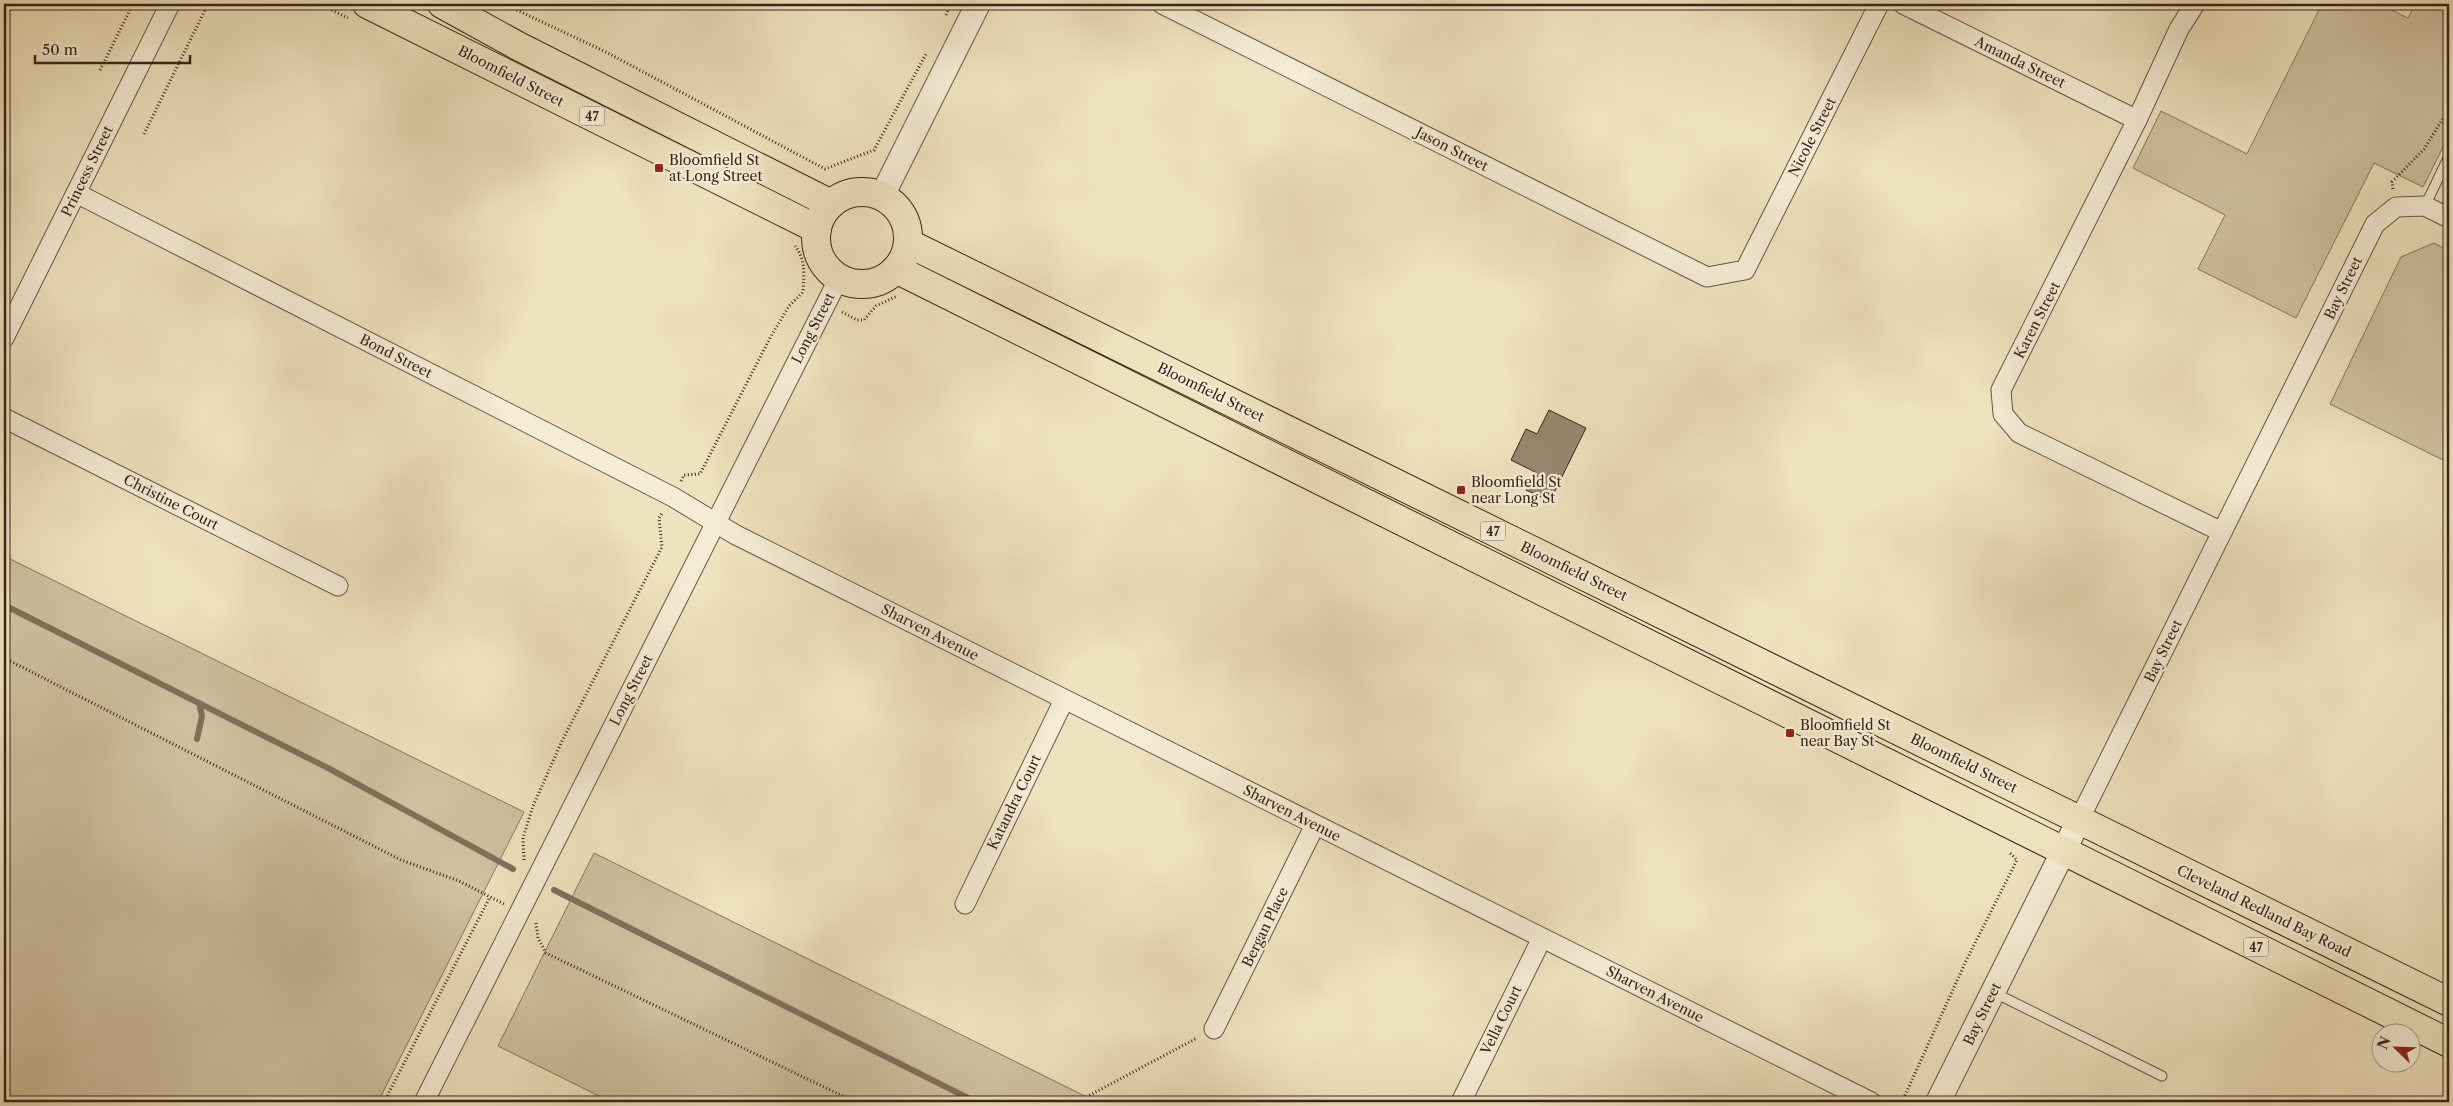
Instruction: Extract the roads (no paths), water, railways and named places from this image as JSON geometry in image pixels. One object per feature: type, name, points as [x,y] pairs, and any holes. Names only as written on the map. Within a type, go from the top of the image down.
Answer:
[{"type":"highway","name":"47","points":[[442,4],[518,46],[831,204]]},
{"type":"highway","name":"Bloomfield Street","points":[[360,12],[817,229]]},
{"type":"highway","points":[[855,192],[869,192],[882,196],[894,204],[902,216],[907,229],[908,243],[904,257],[896,269],[884,278],[870,284],[854,284],[839,278],[828,269],[820,257],[816,244],[817,229],[822,216],[831,204],[842,196],[855,192]]},
{"type":"highway","name":"Bloomfield Street","points":[[908,243],[2079,820]]},
{"type":"highway","name":"47","points":[[896,269],[2449,1043]]},
{"type":"highway","name":"Cleveland Redland Bay Road","points":[[2079,820],[2449,1002]]},
{"type":"street","name":"Princess Street","points":[[4,338],[170,4]]},
{"type":"street","points":[[882,196],[978,4]]},
{"type":"street","name":"Jason Street","points":[[1162,4],[1707,277],[1745,270]]},
{"type":"street","name":"Nicole Street","points":[[1745,270],[1878,4]]},
{"type":"street","name":"Amanda Street","points":[[1903,4],[2137,120]]},
{"type":"street","name":"Karen Street","points":[[2195,4],[2179,29],[2137,120],[2001,390],[2003,414],[2019,433],[2222,532]]},
{"type":"street","name":"Bond Street","points":[[76,193],[673,497],[716,521]]},
{"type":"street","points":[[2425,206],[2449,218]]},
{"type":"street","name":"Bay Street","points":[[1938,1102],[2375,224],[2396,207],[2425,206]]},
{"type":"street","name":"Long Street","points":[[424,1102],[839,278]]},
{"type":"street","name":"Christine Court","points":[[4,418],[338,586]]},
{"type":"street","name":"Sharven Avenue","points":[[716,521],[736,535],[1064,700],[1871,1102]]},
{"type":"street","name":"Katandra Court","points":[[965,904],[1064,700]]},
{"type":"street","name":"Bergan Place","points":[[1214,1029],[1315,825]]},
{"type":"street","name":"Vella Court","points":[[1461,1102],[1542,938]]},
{"type":"lane","points":[[2425,206],[2449,156]]},
{"type":"lane","points":[[1993,992],[2162,1076]]},
{"type":"waterway","points":[[4,605],[328,768],[513,869]]},
{"type":"waterway","points":[[197,739],[202,716],[199,703]]},
{"type":"waterway","points":[[554,890],[976,1102]]},
{"type":"place","name":"Bloomfield St at Long Street","points":[[659,168]]},
{"type":"place","name":"Bloomfield St near Long St","points":[[1461,490]]},
{"type":"place","name":"Bloomfield St near Bay St","points":[[1790,733]]}]
